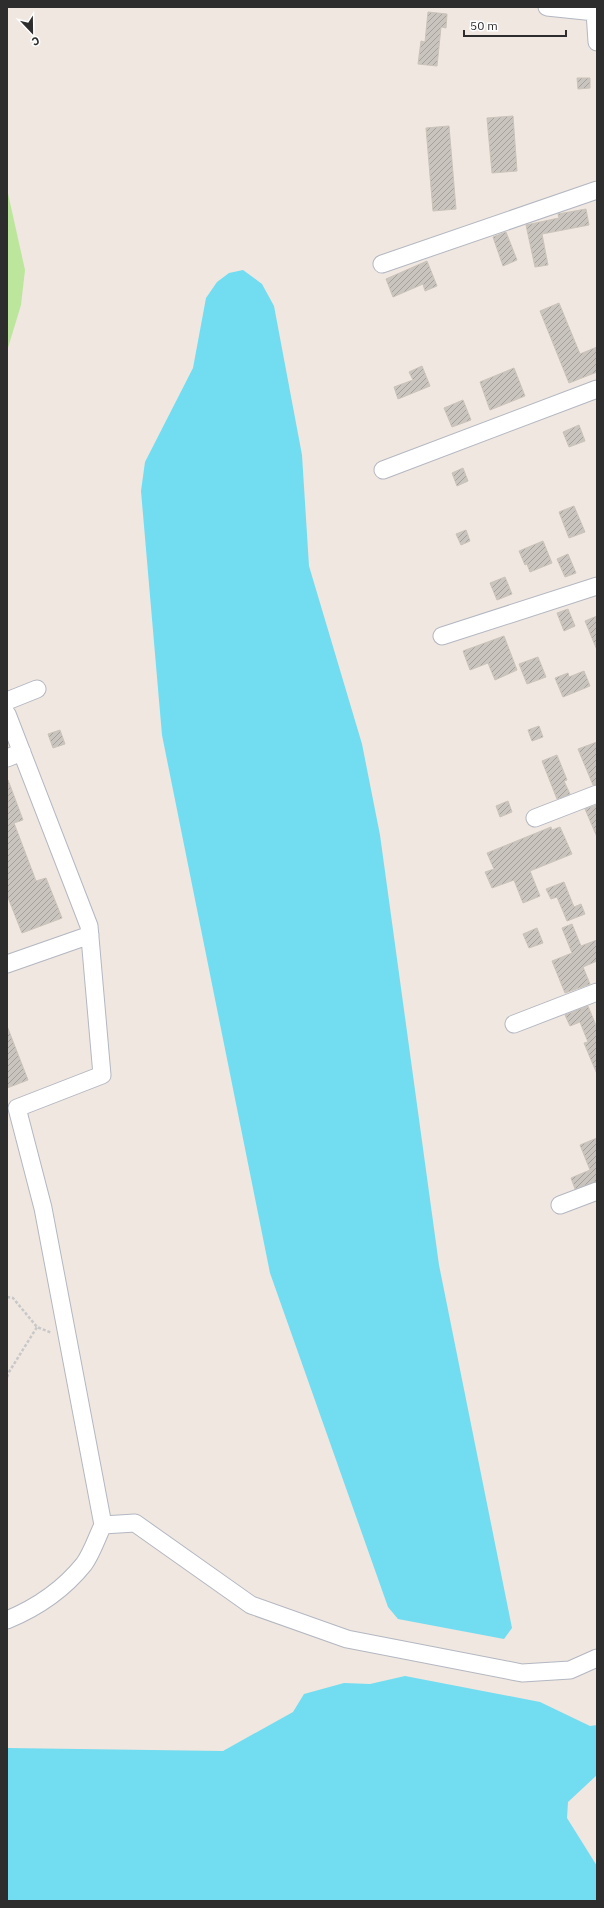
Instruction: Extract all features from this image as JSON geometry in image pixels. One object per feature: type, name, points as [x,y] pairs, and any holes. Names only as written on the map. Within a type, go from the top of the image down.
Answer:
[{"type":"lane","points":[[547,7],[595,10],[597,42]]},
{"type":"lane","points":[[382,264],[597,190]]},
{"type":"lane","points":[[383,470],[597,389]]},
{"type":"lane","points":[[442,636],[597,586]]},
{"type":"lane","points":[[7,700],[36,689]]},
{"type":"lane","points":[[7,714],[14,755],[89,926],[102,1075],[17,1108],[43,1208],[103,1525],[84,1563],[62,1586],[32,1610],[7,1620]]},
{"type":"lane","points":[[535,818],[597,794]]},
{"type":"lane","points":[[7,964],[90,935]]},
{"type":"lane","points":[[514,1024],[597,992]]},
{"type":"lane","points":[[560,1205],[597,1192]]},
{"type":"lane","points":[[103,1525],[135,1523],[250,1605],[347,1639],[522,1673],[570,1670],[597,1658]]},
{"type":"path","points":[[7,1297],[13,1298],[37,1327],[68,1340]]},
{"type":"path","points":[[7,1377],[37,1327]]},
{"type":"green space","points":[[7,189],[25,270],[21,305],[7,351]]},
{"type":"water","points":[[243,270],[262,284],[274,306],[302,455],[309,566],[362,744],[380,835],[439,1265],[512,1628],[504,1639],[398,1619],[388,1607],[270,1273],[162,735],[141,491],[145,462],[193,368],[206,298],[217,282],[229,273]]},
{"type":"water","points":[[405,1676],[540,1702],[590,1726],[597,1725],[597,1775],[568,1802],[567,1818],[597,1866],[597,1901],[7,1901],[7,1748],[223,1751],[293,1712],[304,1694],[344,1683],[370,1684]]},
{"type":"building","points":[[428,12],[447,14],[446,28],[441,27],[437,66],[418,64],[421,41],[425,42]]},
{"type":"building","points":[[577,78],[590,78],[590,88],[578,89]]},
{"type":"building","points":[[513,116],[517,171],[492,173],[487,118]]},
{"type":"building","points":[[449,126],[456,209],[433,211],[426,128]]},
{"type":"building","points":[[586,209],[589,225],[542,234],[548,265],[535,267],[526,225],[559,218],[558,214]]},
{"type":"building","points":[[506,232],[517,260],[503,266],[493,237]]},
{"type":"building","points":[[427,261],[437,286],[425,291],[423,284],[393,297],[386,279]]},
{"type":"building","points":[[559,303],[580,354],[597,347],[597,372],[569,383],[540,311]]},
{"type":"building","points":[[422,366],[430,386],[398,399],[394,387],[413,380],[409,372]]},
{"type":"building","points":[[514,368],[525,396],[490,410],[480,382]]},
{"type":"building","points":[[463,400],[471,420],[452,427],[444,408]]},
{"type":"building","points":[[579,425],[585,441],[569,447],[563,432]]},
{"type":"building","points":[[463,468],[468,481],[457,486],[452,473]]},
{"type":"building","points":[[574,506],[585,532],[569,538],[559,512]]},
{"type":"building","points":[[466,530],[470,541],[461,545],[456,534]]},
{"type":"building","points":[[543,541],[552,563],[530,572],[519,551]]},
{"type":"building","points":[[568,554],[576,573],[565,577],[557,559]]},
{"type":"building","points":[[505,577],[512,594],[497,600],[490,583]]},
{"type":"building","points":[[568,609],[575,626],[564,631],[557,613]]},
{"type":"building","points":[[597,616],[597,650],[585,621]]},
{"type":"building","points":[[504,636],[517,670],[495,680],[488,663],[470,670],[463,651]]},
{"type":"building","points":[[538,657],[546,677],[527,684],[519,664]]},
{"type":"building","points":[[584,671],[590,686],[563,697],[555,678],[568,673],[569,677]]},
{"type":"building","points":[[539,726],[543,737],[532,741],[528,730]]},
{"type":"building","points":[[60,730],[65,744],[53,748],[48,734]]},
{"type":"building","points":[[597,742],[597,784],[593,785],[578,749]]},
{"type":"building","points":[[557,755],[567,780],[564,781],[570,794],[557,799],[542,761]]},
{"type":"building","points":[[8,780],[23,820],[14,823],[36,881],[46,878],[62,918],[22,933],[7,895]]},
{"type":"building","points":[[508,801],[512,812],[500,817],[496,806]]},
{"type":"building","points":[[597,805],[597,837],[585,809]]},
{"type":"building","points":[[551,827],[552,830],[560,827],[572,854],[530,871],[540,896],[523,903],[514,880],[492,888],[485,872],[494,869],[487,853]]},
{"type":"building","points":[[564,882],[574,907],[581,904],[585,914],[567,921],[557,897],[551,899],[546,889]]},
{"type":"building","points":[[572,924],[581,946],[597,940],[597,961],[583,967],[590,984],[565,993],[552,961],[572,953],[562,928]]},
{"type":"building","points":[[537,928],[543,943],[529,948],[523,934]]},
{"type":"building","points":[[588,1006],[597,1028],[597,1074],[584,1043],[588,1042],[580,1022],[570,1026],[565,1015]]},
{"type":"building","points":[[7,1026],[28,1080],[7,1088]]},
{"type":"building","points":[[597,1138],[597,1181],[575,1189],[571,1178],[590,1170],[580,1145]]}]
